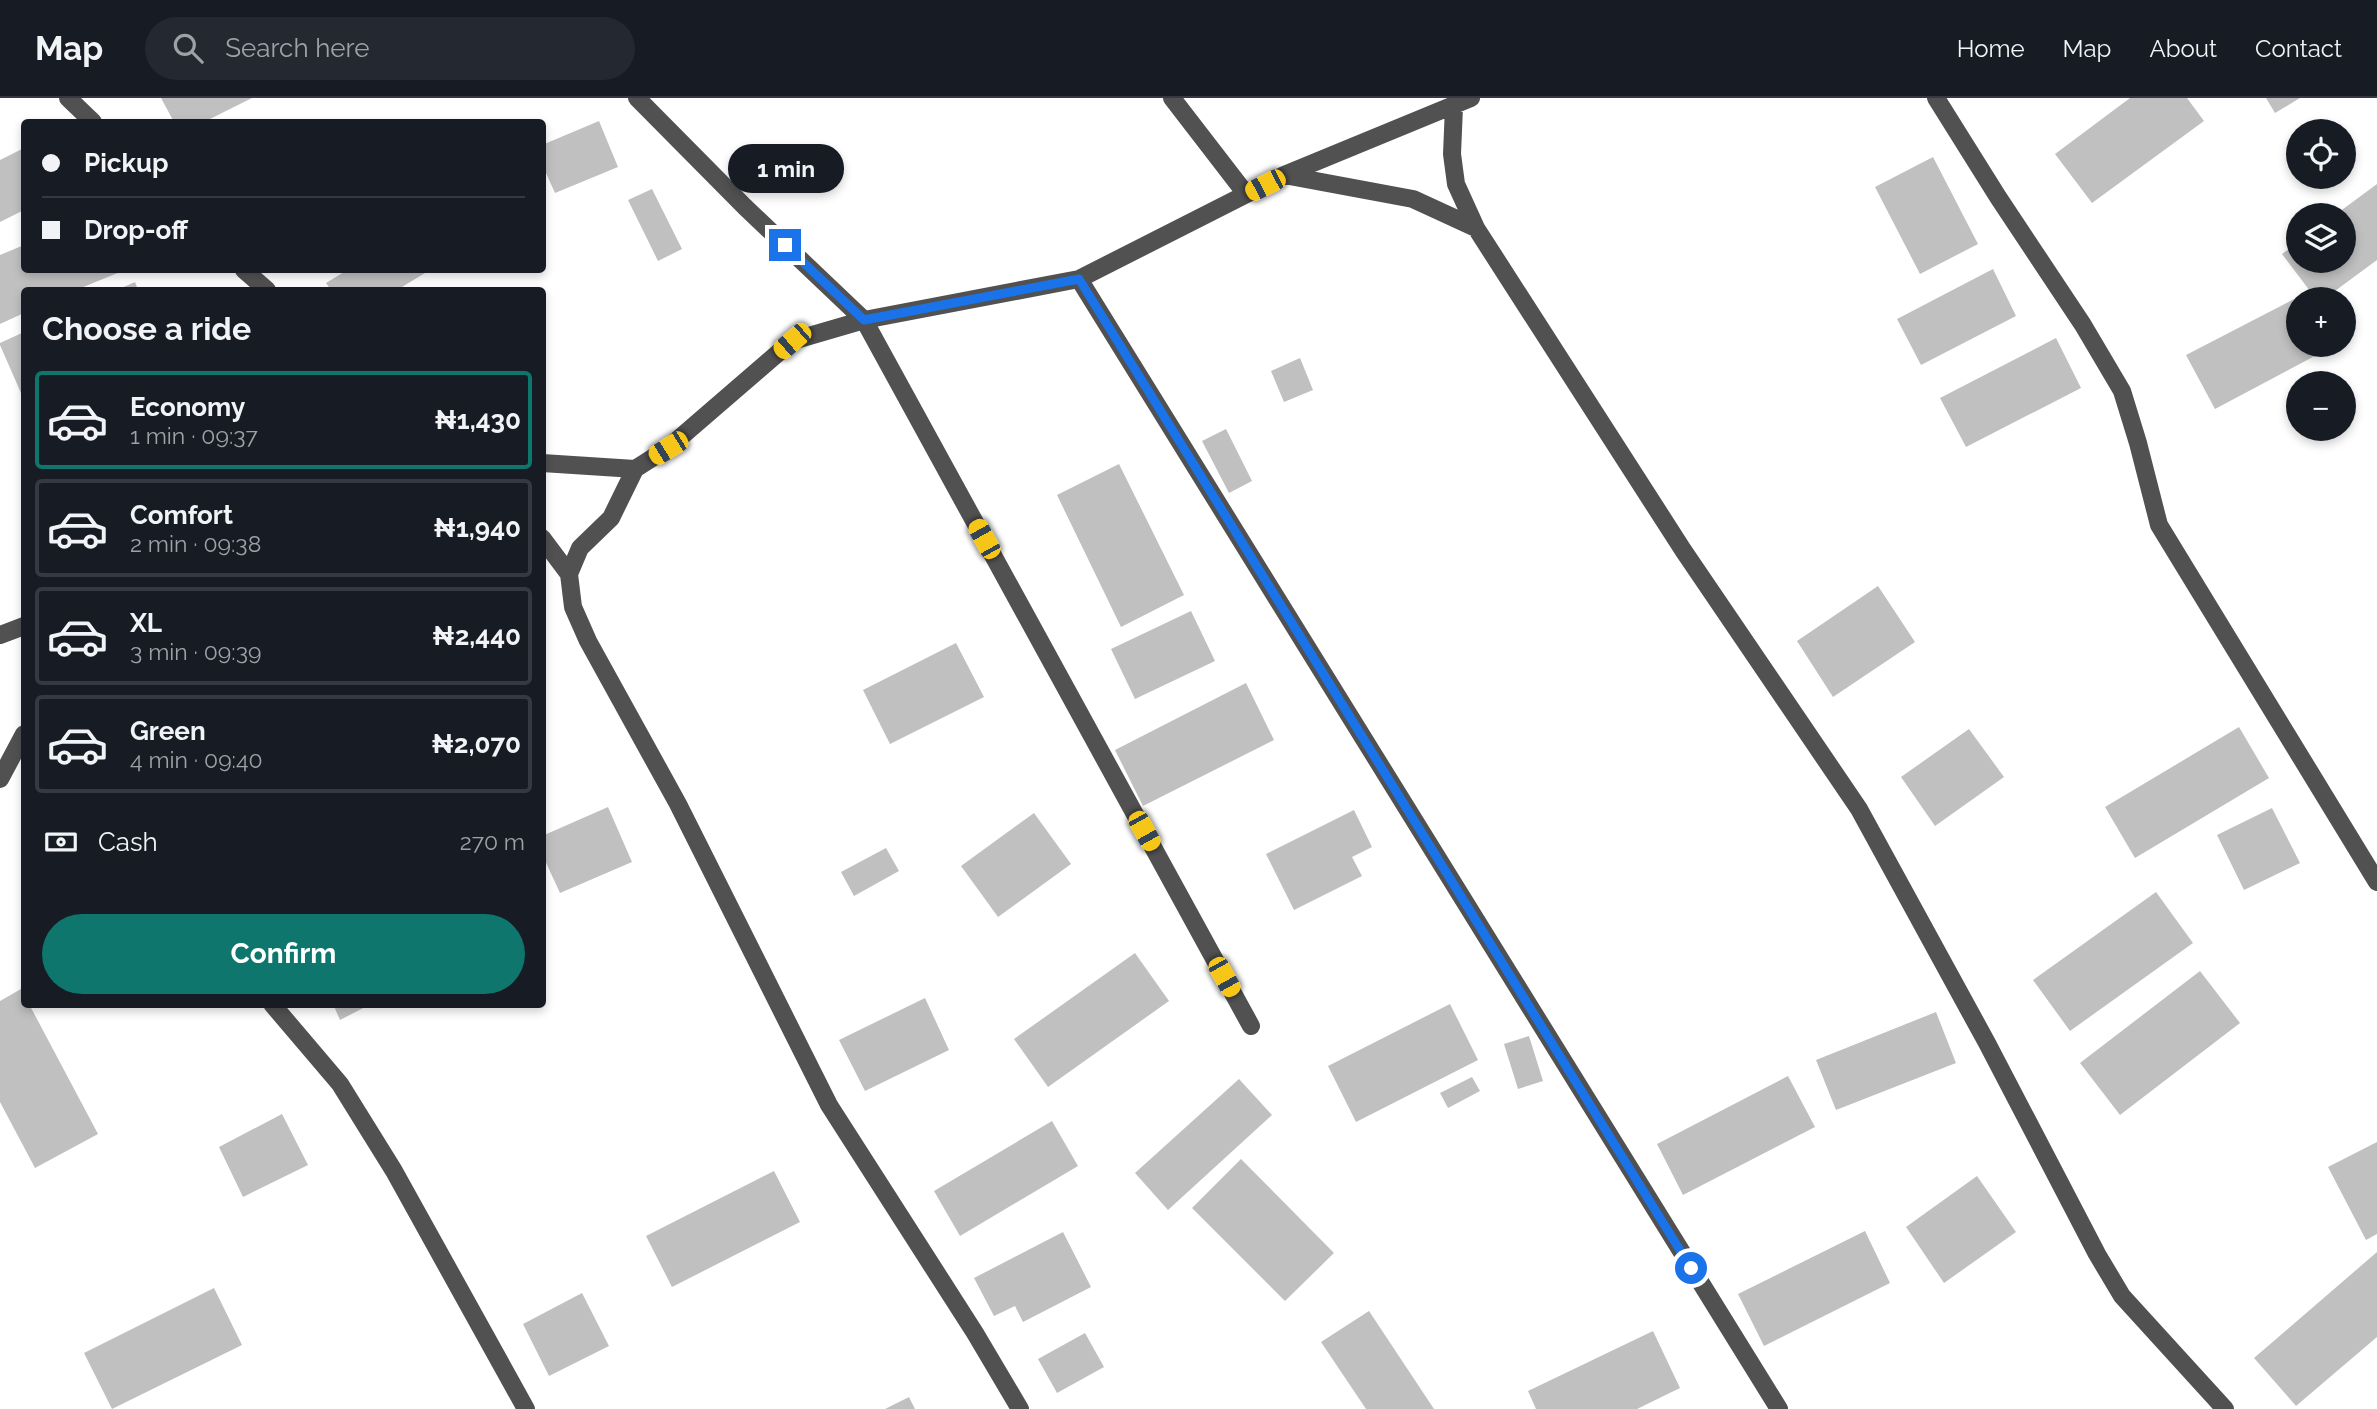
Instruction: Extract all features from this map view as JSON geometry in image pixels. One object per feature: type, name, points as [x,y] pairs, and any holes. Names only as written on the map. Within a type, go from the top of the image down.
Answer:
[{"type":"street","points":[[68,98],[90,119]]},
{"type":"street","points":[[637,98],[745,207],[864,320],[1251,1026]]},
{"type":"street","points":[[1172,98],[1246,194]]},
{"type":"street","points":[[1020,1409],[975,1333],[829,1105],[678,804],[588,641],[573,607],[569,574],[580,548],[611,518],[635,469],[668,448],[792,341],[864,320],[1079,279],[1284,175],[1471,98]]},
{"type":"street","points":[[1936,98],[2083,325],[2122,391],[2159,525],[2377,882]]},
{"type":"street","points":[[1454,107],[1452,154],[1456,184],[1476,228],[1683,551],[1859,809],[2122,1296],[2225,1409]]},
{"type":"street","points":[[1284,175],[1413,199],[1476,228]]},
{"type":"street","points":[[247,273],[264,287]]},
{"type":"street","points":[[1079,279],[1779,1409]]},
{"type":"street","points":[[546,463],[635,469]]},
{"type":"street","points":[[546,543],[569,574]]},
{"type":"street","points":[[0,635],[21,627]]},
{"type":"street","points":[[0,779],[21,740]]},
{"type":"street","points":[[275,1008],[340,1084],[354,1106],[394,1171],[526,1409]]},
{"type":"building","points":[[161,98],[252,98],[210,119],[172,119]]},
{"type":"building","points":[[2130,98],[2187,98],[2204,121],[2092,203],[2055,154]]},
{"type":"building","points":[[2266,98],[2300,98],[2275,113]]},
{"type":"building","points":[[599,121],[618,167],[555,193],[546,173],[546,143]]},
{"type":"building","points":[[21,150],[21,212],[0,222],[0,160]]},
{"type":"building","points":[[1933,157],[1978,244],[1920,274],[1875,187]]},
{"type":"building","points":[[2377,184],[2377,260],[2340,287],[2307,287],[2296,273],[2356,273],[2356,203],[2351,203]]},
{"type":"building","points":[[652,189],[682,249],[658,261],[628,200]]},
{"type":"building","points":[[21,246],[21,273],[118,273],[83,287],[21,287],[21,314],[0,324],[0,255]]},
{"type":"building","points":[[1993,269],[2016,316],[1921,365],[1897,319]]},
{"type":"building","points":[[342,273],[425,273],[402,287],[329,287],[326,283]]},
{"type":"building","points":[[135,282],[137,287],[124,287]]},
{"type":"building","points":[[2286,303],[2286,357],[2313,357],[2215,409],[2186,355]]},
{"type":"building","points":[[21,333],[21,393],[0,345]]},
{"type":"building","points":[[2056,338],[2081,388],[1966,447],[1940,398]]},
{"type":"building","points":[[1300,358],[1313,390],[1284,402],[1271,371]]},
{"type":"building","points":[[1226,429],[1252,481],[1229,493],[1202,441]]},
{"type":"building","points":[[1119,464],[1184,595],[1121,627],[1057,495]]},
{"type":"building","points":[[1878,586],[1915,642],[1833,697],[1797,641]]},
{"type":"building","points":[[1191,611],[1215,661],[1135,699],[1111,649]]},
{"type":"building","points":[[956,643],[984,697],[890,744],[863,690]]},
{"type":"building","points":[[1246,683],[1274,740],[1143,806],[1115,750]]},
{"type":"building","points":[[2239,727],[2269,778],[2135,858],[2105,807]]},
{"type":"building","points":[[1969,729],[2004,777],[1935,826],[1901,777]]},
{"type":"building","points":[[608,807],[632,862],[560,893],[546,863],[546,834]]},
{"type":"building","points":[[2272,808],[2300,863],[2244,890],[2217,835]]},
{"type":"building","points":[[1354,810],[1372,847],[1352,857],[1362,876],[1294,910],[1266,854]]},
{"type":"building","points":[[1034,813],[1071,864],[998,917],[961,866]]},
{"type":"building","points":[[886,848],[899,871],[854,896],[841,872]]},
{"type":"building","points":[[2156,892],[2193,943],[2070,1031],[2033,980]]},
{"type":"building","points":[[1135,953],[1169,1001],[1048,1087],[1014,1039]]},
{"type":"building","points":[[2200,971],[2240,1023],[2120,1115],[2080,1063]]},
{"type":"building","points":[[21,989],[21,1008],[31,1008],[98,1134],[35,1168],[0,1102],[0,1001]]},
{"type":"building","points":[[925,998],[949,1050],[865,1091],[839,1040]]},
{"type":"building","points":[[1450,1004],[1478,1060],[1356,1122],[1328,1066]]},
{"type":"building","points":[[335,1008],[363,1008],[340,1020]]},
{"type":"building","points":[[1936,1012],[1956,1063],[1836,1110],[1816,1060]]},
{"type":"building","points":[[1529,1036],[1543,1081],[1518,1089],[1504,1044]]},
{"type":"building","points":[[1788,1076],[1815,1127],[1683,1195],[1657,1144]]},
{"type":"building","points":[[1472,1077],[1480,1091],[1448,1108],[1440,1093]]},
{"type":"building","points":[[1239,1079],[1272,1115],[1168,1210],[1135,1173]]},
{"type":"building","points":[[282,1114],[308,1165],[243,1197],[219,1147]]},
{"type":"building","points":[[1052,1121],[1078,1166],[960,1236],[934,1191]]},
{"type":"building","points":[[2377,1142],[2377,1234],[2366,1240],[2328,1167]]},
{"type":"building","points":[[1241,1159],[1334,1253],[1285,1301],[1192,1208]]},
{"type":"building","points":[[774,1171],[800,1222],[672,1287],[646,1236]]},
{"type":"building","points":[[1977,1176],[2016,1232],[1944,1283],[1906,1227]]},
{"type":"building","points":[[1865,1231],[1890,1283],[1764,1346],[1738,1294]]},
{"type":"building","points":[[1063,1232],[1091,1287],[1023,1322],[1015,1306],[994,1316],[974,1278]]},
{"type":"building","points":[[2377,1252],[2377,1337],[2296,1406],[2254,1358]]},
{"type":"building","points":[[214,1288],[242,1345],[112,1409],[84,1353]]},
{"type":"building","points":[[582,1293],[609,1346],[549,1376],[523,1324]]},
{"type":"building","points":[[1369,1311],[1434,1409],[1366,1409],[1321,1342]]},
{"type":"building","points":[[1653,1331],[1680,1388],[1637,1409],[1536,1409],[1528,1391]]},
{"type":"building","points":[[1085,1333],[1104,1367],[1057,1393],[1038,1359]]},
{"type":"building","points":[[909,1397],[915,1409],[885,1409]]},
{"type":"route","points":[[785,245],[864,320],[1079,279],[1691,1268]]}]
